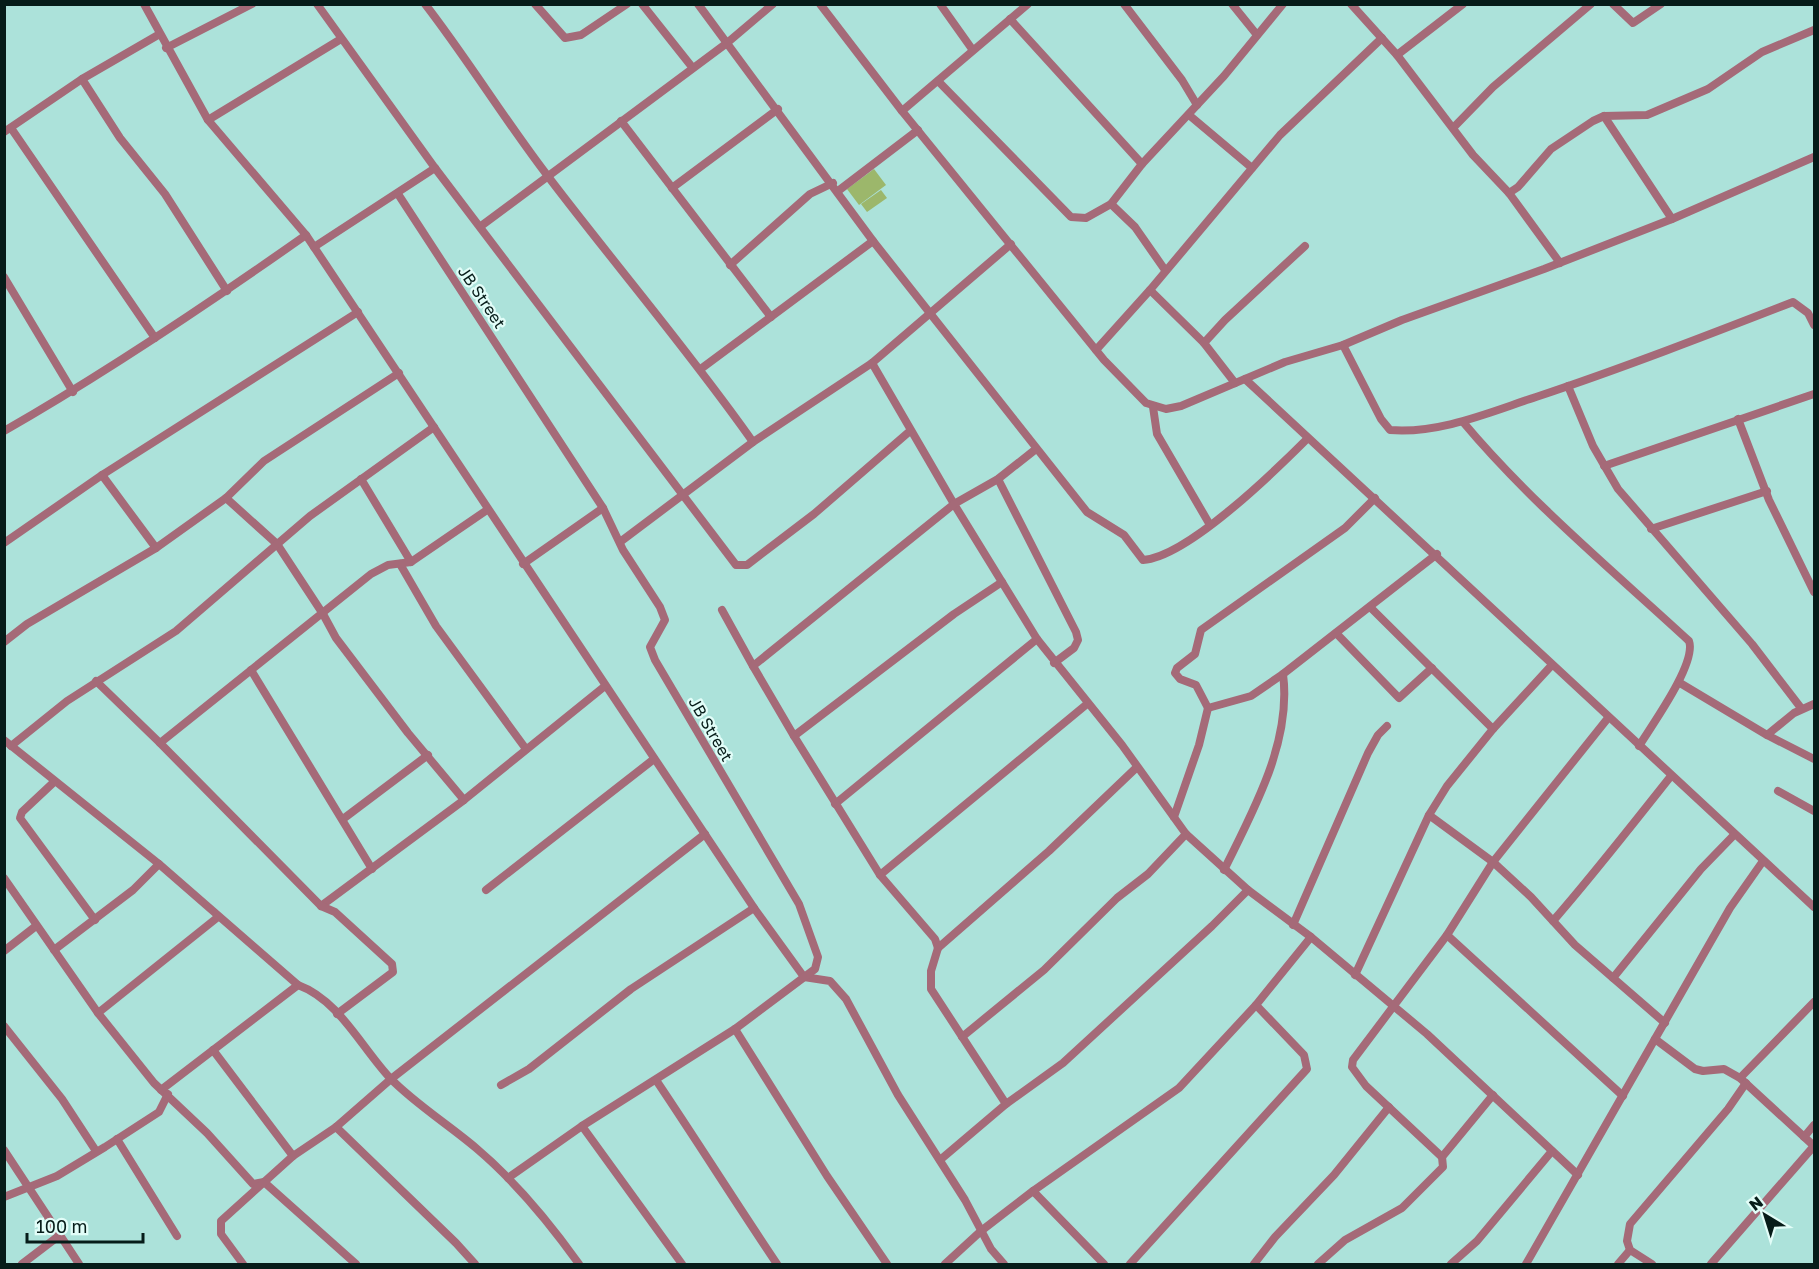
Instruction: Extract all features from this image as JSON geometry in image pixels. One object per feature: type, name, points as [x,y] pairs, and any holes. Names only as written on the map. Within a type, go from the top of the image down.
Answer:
[{"type":"street","points":[[144,4],[158,35],[208,120],[306,235],[754,908],[804,977],[831,981],[846,999],[898,1095],[940,1160],[991,1249],[1004,1264]]},
{"type":"street","points":[[166,48],[252,4]]},
{"type":"street","points":[[317,4],[435,168],[736,565],[747,565],[814,514],[910,431]]},
{"type":"street","points":[[425,4],[458,46],[548,177],[702,368],[753,442]]},
{"type":"street","points":[[535,4],[565,38],[581,35],[627,4]]},
{"type":"street","points":[[642,4],[692,67]]},
{"type":"street","points":[[698,4],[833,183],[873,241],[1036,449],[1087,512],[1124,535],[1143,560],[1185,542],[1210,525],[1266,481],[1307,439]]},
{"type":"street","points":[[481,226],[727,43],[773,4]]},
{"type":"street","points":[[820,4],[902,111],[1096,350],[1138,396],[1153,407],[1166,410],[1181,406],[1285,362],[1343,345],[1402,320],[1474,296],[1672,219],[1815,156]]},
{"type":"street","points":[[940,4],[972,49]]},
{"type":"street","points":[[902,111],[960,64],[972,49],[1028,4]]},
{"type":"street","points":[[1124,4],[1182,80],[1197,105]]},
{"type":"street","points":[[1232,4],[1257,35]]},
{"type":"street","points":[[938,81],[1071,217],[1086,219],[1111,204],[1142,164],[1189,115],[1283,4]]},
{"type":"street","points":[[1351,4],[1397,55],[1454,127],[1473,155],[1509,193],[1560,262]]},
{"type":"street","points":[[1397,55],[1463,4]]},
{"type":"street","points":[[1454,127],[1493,87],[1591,4]]},
{"type":"street","points":[[1613,4],[1633,23],[1661,4]]},
{"type":"street","points":[[1010,19],[1142,164]]},
{"type":"street","points":[[1509,193],[1518,187],[1551,149],[1575,131],[1604,116],[1647,115],[1708,88],[1762,52],[1815,30]]},
{"type":"street","points":[[155,338],[8,130],[82,80],[158,35]]},
{"type":"street","points":[[1096,350],[1150,290],[1280,135],[1382,38]]},
{"type":"street","points":[[208,120],[341,39]]},
{"type":"street","points":[[82,80],[120,138],[165,194],[227,291]]},
{"type":"street","points":[[672,188],[778,109]]},
{"type":"street","points":[[1189,115],[1252,168]]},
{"type":"street","points":[[1604,116],[1672,219]]},
{"type":"street","points":[[621,121],[771,317]]},
{"type":"street","points":[[838,190],[918,130]]},
{"type":"street","points":[[314,247],[435,168]]},
{"type":"street","points":[[730,265],[810,194],[833,183]]},
{"type":"street","name":"JB Street","points":[[398,194],[603,508],[623,550],[660,607],[665,620],[650,647],[655,660],[799,904],[818,957],[815,969],[735,1029],[582,1126],[508,1178]]},
{"type":"street","points":[[1111,204],[1135,227],[1166,270]]},
{"type":"street","points":[[5,431],[73,392],[227,291],[306,235]]},
{"type":"street","points":[[702,368],[873,241]]},
{"type":"street","points":[[620,542],[753,442],[872,363],[1011,244]]},
{"type":"street","points":[[1204,344],[1225,320],[1305,246]]},
{"type":"street","points":[[4,278],[73,392]]},
{"type":"street","points":[[1150,290],[1204,344],[1235,383]]},
{"type":"street","points":[[1343,345],[1381,419],[1390,430],[1405,432],[1463,422],[1568,386],[1793,302],[1808,313],[1815,325]]},
{"type":"street","points":[[4,543],[102,475],[358,312]]},
{"type":"street","points":[[872,363],[893,396],[910,431],[1037,639],[1122,746],[1186,834],[1248,890],[1293,926],[1311,937],[1394,1006],[1578,1175]]},
{"type":"street","points":[[4,642],[27,624],[156,548],[226,498],[264,460],[399,373]]},
{"type":"street","points":[[1245,379],[1307,439],[1437,554],[1551,666],[1815,907]]},
{"type":"street","points":[[1568,386],[1604,466],[1618,489],[1752,644],[1801,708]]},
{"type":"street","points":[[1604,466],[1815,394]]},
{"type":"street","points":[[1153,407],[1157,434],[1210,525]]},
{"type":"street","points":[[1738,419],[1784,532],[1815,592]]},
{"type":"street","points":[[1463,422],[1489,453],[1589,550],[1689,641],[1692,648],[1680,682],[1639,746]]},
{"type":"street","points":[[434,427],[361,478],[277,544],[176,631],[96,681],[8,743],[159,864],[298,985],[312,990],[338,1014],[391,1079],[478,1150],[508,1178],[557,1234],[579,1264]]},
{"type":"street","points":[[753,666],[954,504],[998,479],[1036,449]]},
{"type":"street","points":[[102,475],[156,548]]},
{"type":"street","points":[[361,478],[411,562]]},
{"type":"street","points":[[998,479],[1076,632],[1078,640],[1074,648],[1054,663]]},
{"type":"street","points":[[1651,529],[1767,491]]},
{"type":"street","points":[[226,498],[277,544],[343,647],[464,800]]},
{"type":"street","points":[[1174,817],[1199,745],[1208,708],[1196,685],[1180,679],[1175,673],[1177,668],[1195,654],[1201,630],[1345,528],[1375,498]]},
{"type":"street","points":[[523,564],[603,508]]},
{"type":"street","points":[[160,743],[371,574],[388,565],[411,562],[487,510]]},
{"type":"street","points":[[1208,708],[1251,696],[1283,674],[1437,554]]},
{"type":"street","points":[[400,564],[436,626],[526,749]]},
{"type":"street","points":[[794,736],[954,614],[1002,582]]},
{"type":"street","points":[[1370,607],[1493,729]]},
{"type":"street","points":[[722,610],[794,736],[880,875],[935,939],[938,948]]},
{"type":"street","points":[[1336,633],[1399,698],[1432,668]]},
{"type":"street","points":[[835,804],[1037,639]]},
{"type":"street","points":[[1355,975],[1430,814],[1447,786],[1493,729],[1551,666]]},
{"type":"street","points":[[251,670],[372,869]]},
{"type":"street","points":[[1224,870],[1267,777],[1283,714],[1286,693],[1283,674]]},
{"type":"street","points":[[96,681],[321,906],[335,912],[392,964],[393,972],[338,1014]]},
{"type":"street","points":[[1680,682],[1767,735],[1815,759]]},
{"type":"street","points":[[321,906],[464,800],[605,686]]},
{"type":"street","points":[[880,875],[1087,704]]},
{"type":"street","points":[[1767,735],[1777,724],[1801,708],[1815,704]]},
{"type":"street","points":[[1318,1264],[1345,1240],[1402,1208],[1443,1167],[1442,1157],[1366,1086],[1352,1067],[1353,1060],[1447,935],[1493,862],[1608,718]]},
{"type":"street","points":[[1293,926],[1368,753],[1378,735],[1387,726]]},
{"type":"street","points":[[343,819],[429,755]]},
{"type":"street","points":[[486,890],[654,759]]},
{"type":"street","points":[[1006,1104],[931,989],[931,971],[938,948],[1049,851],[1136,768]]},
{"type":"street","points":[[1553,921],[1590,880],[1625,830],[1671,776]]},
{"type":"street","points":[[54,782],[22,812],[20,818],[95,920]]},
{"type":"street","points":[[1778,791],[1815,812]]},
{"type":"street","points":[[1430,814],[1493,862],[1612,978],[1665,1023]]},
{"type":"street","points":[[243,1264],[219,1228],[221,1221],[293,1156],[336,1127],[391,1079],[705,834]]},
{"type":"street","points":[[962,1037],[1044,970],[1118,898],[1148,874],[1186,834]]},
{"type":"street","points":[[1612,978],[1701,869],[1734,835]]},
{"type":"street","points":[[1526,1264],[1730,908],[1763,861]]},
{"type":"street","points":[[54,950],[95,920],[159,864]]},
{"type":"street","points":[[4,878],[98,1013],[165,1092],[253,1184],[264,1182]]},
{"type":"street","points":[[940,1160],[1006,1104],[1063,1063],[1248,890]]},
{"type":"street","points":[[501,1085],[529,1069],[631,989],[754,908]]},
{"type":"street","points":[[98,1013],[218,917]]},
{"type":"street","points":[[4,951],[36,926]]},
{"type":"street","points":[[1447,935],[1623,1096]]},
{"type":"street","points":[[945,1264],[981,1231],[1033,1191],[1179,1088],[1256,1005],[1311,937]]},
{"type":"street","points":[[4,1197],[30,1188],[117,1139],[159,1112],[165,1092],[213,1050],[298,985]]},
{"type":"street","points":[[1652,1264],[1630,1250],[1627,1241],[1630,1224],[1728,1108],[1743,1080],[1815,1002]]},
{"type":"street","points":[[1130,1264],[1306,1069],[1304,1055],[1256,1005]]},
{"type":"street","points":[[4,1026],[62,1099],[96,1151]]},
{"type":"street","points":[[735,1029],[827,1176],[887,1264]]},
{"type":"street","points":[[1655,1039],[1695,1069],[1703,1071],[1725,1069],[1743,1080],[1814,1146],[1711,1264]]},
{"type":"street","points":[[213,1050],[293,1156]]},
{"type":"street","points":[[656,1080],[694,1134],[777,1264]]},
{"type":"street","points":[[1442,1157],[1493,1095]]},
{"type":"street","points":[[1254,1264],[1275,1237],[1334,1175],[1389,1107]]},
{"type":"street","points":[[1804,1137],[1815,1125]]},
{"type":"street","points":[[582,1126],[682,1264]]},
{"type":"street","points":[[336,1127],[475,1264]]},
{"type":"street","points":[[117,1139],[177,1236]]},
{"type":"street","points":[[4,1150],[79,1264]]},
{"type":"street","points":[[1450,1264],[1477,1240],[1552,1151]]},
{"type":"street","points":[[264,1182],[356,1264]]},
{"type":"street","points":[[1033,1191],[1104,1264]]},
{"type":"street","points":[[22,1264],[60,1235]]},
{"type":"street","points":[[1618,1264],[1630,1250]]},
{"type":"green space","points":[[874,169],[886,185],[859,205],[847,189]]},
{"type":"green space","points":[[881,190],[887,198],[867,212],[861,204]]}]
